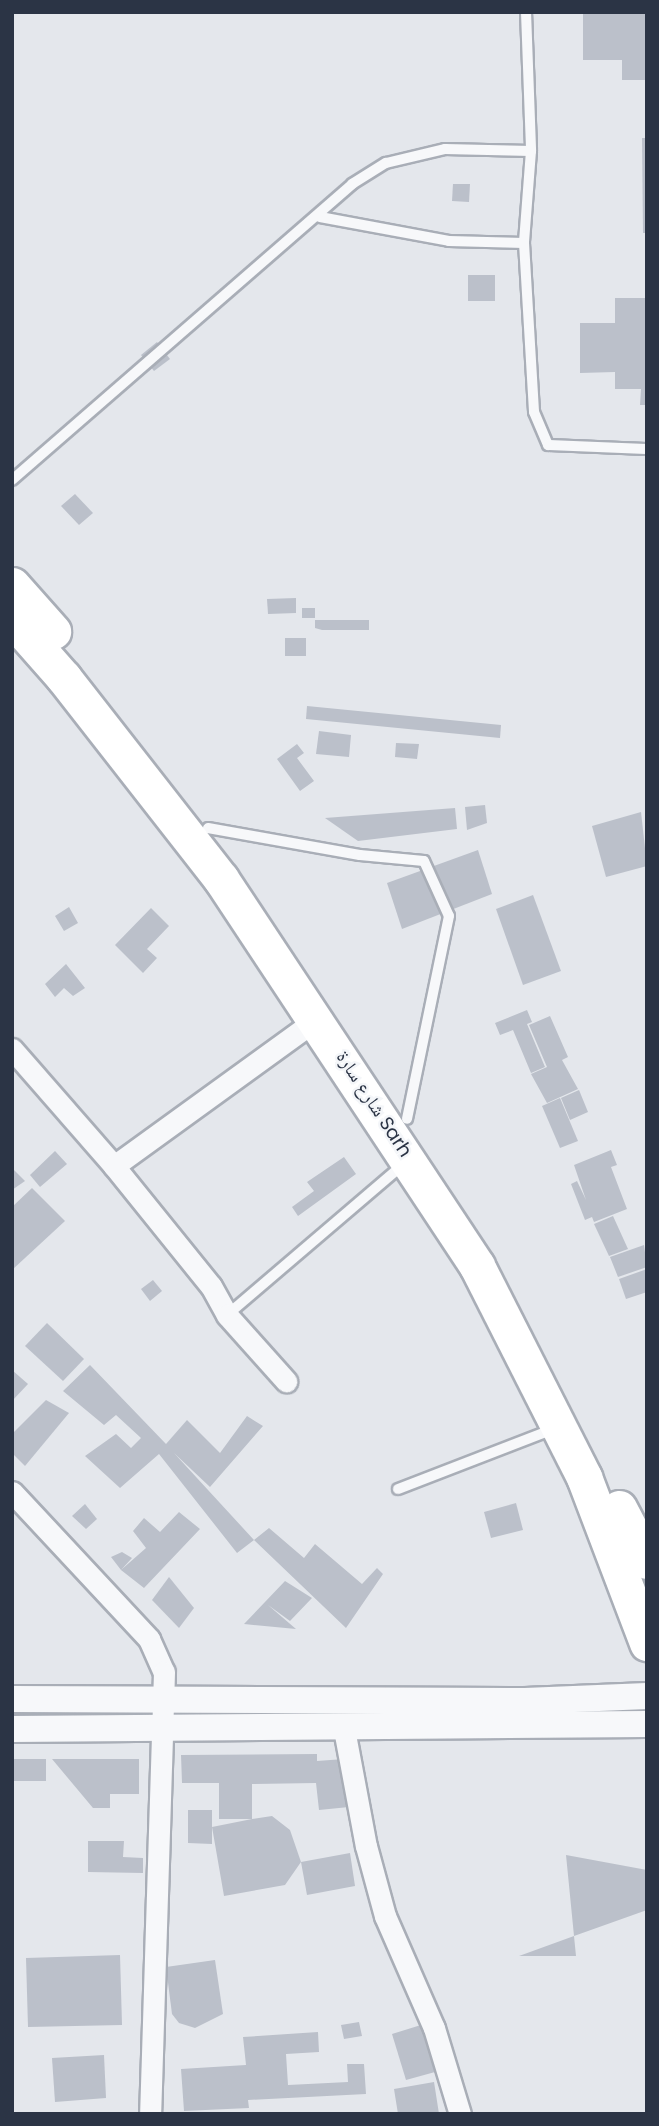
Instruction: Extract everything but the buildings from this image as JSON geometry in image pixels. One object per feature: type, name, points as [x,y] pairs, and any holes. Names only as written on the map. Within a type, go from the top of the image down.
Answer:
[{"type":"highway","name":"شارع سارة Sarh","points":[[12,585],[88,671],[208,828],[407,1119],[482,1247],[647,1561]]},
{"type":"highway","name":"شارع سارة Sarh","points":[[12,619],[64,678],[221,879],[317,1018],[477,1266],[612,1542],[647,1643]]},
{"type":"street","points":[[114,1166],[317,1018]]},
{"type":"street","points":[[12,1049],[114,1166],[211,1286],[227,1315],[286,1381]]},
{"type":"street","points":[[12,1492],[149,1639],[164,1672],[165,1729],[150,2114]]},
{"type":"street","points":[[12,1699],[166,1697],[525,1701],[647,1696]]},
{"type":"street","points":[[12,1729],[344,1730],[647,1724]]},
{"type":"street","points":[[344,1730],[366,1846],[385,1916],[433,2028],[460,2114]]},
{"type":"lane","points":[[526,12],[531,151],[524,243],[534,412],[548,445],[647,449]]},
{"type":"lane","points":[[12,480],[320,217],[352,184],[386,163],[445,149],[531,151]]},
{"type":"lane","points":[[320,217],[449,241],[524,243]]},
{"type":"lane","points":[[208,828],[360,855],[424,861],[449,916],[407,1119]]},
{"type":"lane","points":[[227,1315],[410,1159]]},
{"type":"lane","points":[[398,1489],[558,1427]]}]
